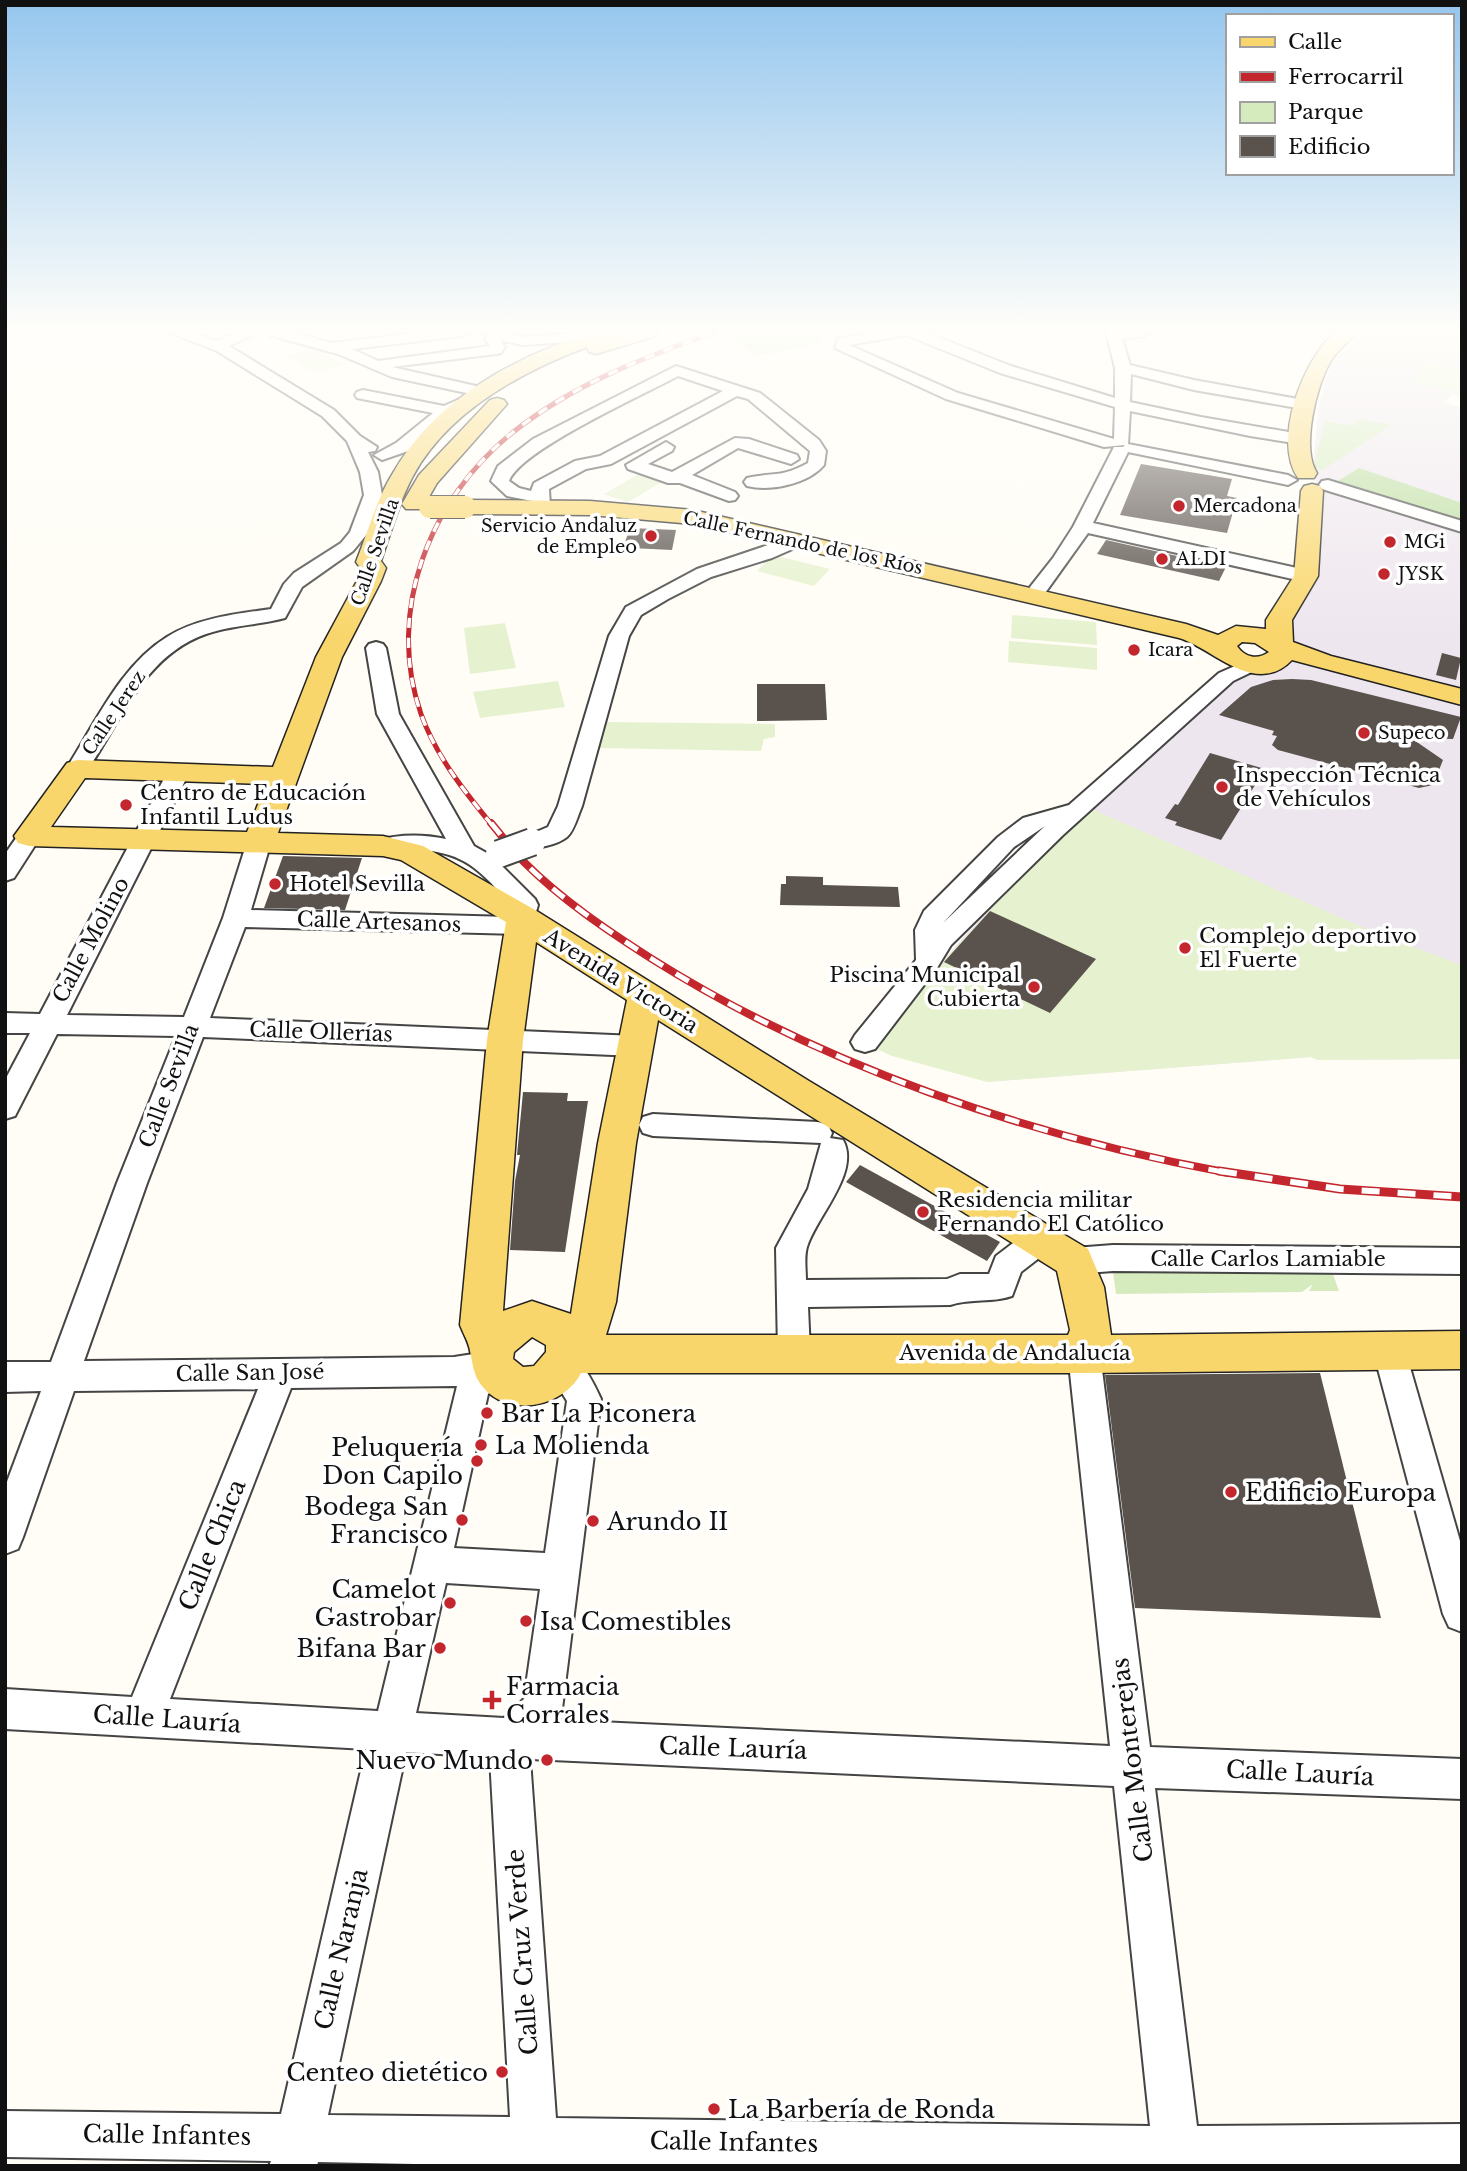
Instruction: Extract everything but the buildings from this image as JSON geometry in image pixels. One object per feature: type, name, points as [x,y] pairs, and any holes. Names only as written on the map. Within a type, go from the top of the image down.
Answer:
[{"type":"main road","name":"Calle Sevilla","points":[[258,842],[282,776],[339,639],[358,606],[348,605],[343,601],[344,596],[369,562],[409,463],[434,433]]},
{"type":"main road","name":"Calle Sevilla","points":[[417,511],[427,480],[469,433]]},
{"type":"main road","points":[[1300,433],[1300,463],[1309,482],[1306,576],[1253,649],[1292,661],[1335,666],[1462,697]]},
{"type":"main road","name":"Calle Fernando de los Ríos","points":[[417,511],[541,502],[693,517],[1253,649]]},
{"type":"main road","name":"Calle Sevilla","points":[[339,639],[378,601],[394,555]]},
{"type":"main road","points":[[358,606],[373,603],[380,593]]},
{"type":"main road","points":[[77,769],[282,776]]},
{"type":"main road","name":"Calle Jerez","points":[[29,836],[77,769]]},
{"type":"main road","name":"Avenida Victoria","points":[[29,836],[409,848],[522,922],[645,996],[821,1127],[899,1155],[1058,1250]]},
{"type":"main road","points":[[522,922],[505,1040],[481,1325],[494,1359],[510,1383],[523,1386],[545,1382],[590,1325],[617,1143],[645,996]]},
{"type":"main road","points":[[1058,1250],[1083,1287],[1091,1330],[1084,1354]]},
{"type":"main road","points":[[494,1359],[509,1327],[532,1320],[555,1325],[566,1354]]},
{"type":"main road","name":"Avenida de Andalucía","points":[[566,1354],[1084,1354],[1462,1350]]},
{"type":"street","points":[[352,433],[354,439],[374,457],[401,447],[418,433]]},
{"type":"street","points":[[557,433],[539,443],[504,470],[499,481],[505,489],[541,502],[540,487],[580,465],[605,460],[655,433]]},
{"type":"street","points":[[753,482],[782,481],[816,465],[818,452],[800,433]]},
{"type":"street","points":[[1078,433],[1121,446],[1309,482],[1461,527]]},
{"type":"street","points":[[1033,596],[1063,561],[1085,527],[1121,446],[1122,433]]},
{"type":"street","points":[[1265,433],[1300,439]]},
{"type":"street","points":[[687,435],[635,465],[674,479],[739,443],[791,459],[693,517]]},
{"type":"street","name":"Calle Jerez","points":[[77,769],[134,680],[153,657],[176,640],[203,629],[278,614],[294,584],[301,577],[347,547],[358,534],[373,495],[382,485],[386,474],[374,457]]},
{"type":"street","points":[[678,477],[729,496]]},
{"type":"street","points":[[1085,527],[1306,576]]},
{"type":"street","points":[[409,848],[482,855],[558,832],[570,806],[619,636],[633,611],[705,573],[765,554],[798,540]]},
{"type":"street","points":[[376,648],[388,714],[482,855],[526,905],[522,922]]},
{"type":"street","points":[[865,1041],[928,962],[942,939],[1253,649]]},
{"type":"street","name":"Calle Molino","points":[[5,1108],[178,773]]},
{"type":"street","name":"Calle Jerez","points":[[5,873],[29,836]]},
{"type":"street","name":"Calle Sevilla","points":[[5,1537],[65,1377],[132,1183],[236,918],[258,842]]},
{"type":"street","name":"Calle Artesanos","points":[[236,918],[522,922]]},
{"type":"street","name":"Calle Ollerías","points":[[5,1023],[192,1027],[636,1046]]},
{"type":"street","points":[[653,1125],[821,1127],[833,1159],[813,1211],[790,1251],[794,1352]]},
{"type":"street","points":[[793,1294],[950,1292],[960,1287],[1001,1287],[1007,1265],[1058,1250]]},
{"type":"street","name":"Calle Carlos Lamiable","points":[[1058,1250],[1113,1258],[1462,1261]]},
{"type":"street","points":[[1389,1350],[1462,1614]]},
{"type":"street","points":[[512,1738],[542,1709],[584,1399],[566,1354]]},
{"type":"street","name":"Calle Monterejas","points":[[1084,1354],[1177,2157]]},
{"type":"street","name":"Calle San José","points":[[5,1377],[454,1372],[494,1359]]},
{"type":"street","name":"Calle Naranja","points":[[296,2151],[390,1732],[400,1704],[471,1394],[475,1384],[494,1359]]},
{"type":"street","name":"Calle Chica","points":[[143,1717],[281,1373]]},
{"type":"street","points":[[432,1564],[561,1572]]},
{"type":"street","name":"Calle Lauría","points":[[5,1709],[512,1738],[1354,1777],[1462,1779]]},
{"type":"street","name":"Calle Cruz Verde","points":[[512,1738],[510,1758],[535,2152]]},
{"type":"street","name":"Calle Infantes","points":[[5,2134],[296,2151],[1177,2157],[1462,2147]]},
{"type":"shaded area","points":[[1316,433],[1462,433],[1462,1059],[1318,1060],[1311,1057],[987,1082],[935,970],[993,903],[1230,668],[1287,657],[1283,643],[1304,575],[1316,481],[1313,468]]},
{"type":"green space","points":[[1322,433],[1378,433],[1323,470],[1313,468]]},
{"type":"green space","points":[[1359,468],[1462,503],[1462,520],[1457,523],[1338,481]]},
{"type":"green space","points":[[639,474],[662,482],[628,502],[604,494]]},
{"type":"green space","points":[[773,555],[830,569],[814,586],[757,571]]},
{"type":"green space","points":[[1012,615],[1096,622],[1097,645],[1011,638]]},
{"type":"green space","points":[[505,623],[516,668],[470,674],[464,628]]},
{"type":"green space","points":[[1009,641],[1097,648],[1097,670],[1008,662]]},
{"type":"green space","points":[[558,681],[565,707],[480,718],[473,692]]},
{"type":"green space","points":[[606,722],[775,724],[775,737],[764,739],[761,751],[598,748]]},
{"type":"green space","name":"Complejo deportivo El Fuerte","points":[[1089,808],[1381,935],[1462,965],[1462,1059],[1318,1060],[1311,1057],[987,1082],[892,1056],[872,1047],[935,970],[995,905],[993,903]]},
{"type":"green space","points":[[1329,1263],[1339,1291],[1309,1291],[1313,1284],[1302,1292],[1116,1294],[1113,1272],[1121,1267]]},
{"type":"railway","points":[[492,825],[461,786],[427,729],[411,675],[409,636],[412,597],[422,560],[438,524],[458,490],[483,460],[512,433]]},
{"type":"railway","points":[[491,823],[539,877],[602,926],[717,997],[786,1033],[930,1093],[1004,1118],[1154,1158],[1219,1171]]},
{"type":"railway","points":[[1219,1171],[1340,1189],[1462,1197]]},
{"type":"railway","points":[[1219,1171],[1229,1173]]},
{"type":"place","name":"Mercadona","points":[[1179,506]]},
{"type":"place","name":"Servicio Andaluz de Empleo","points":[[651,536]]},
{"type":"place","name":"MGi","points":[[1390,542]]},
{"type":"place","name":"ALDI","points":[[1162,559]]},
{"type":"place","name":"JYSK","points":[[1384,574]]},
{"type":"place","name":"Icara","points":[[1134,650]]},
{"type":"place","name":"Supeco","points":[[1364,733]]},
{"type":"place","name":"Inspección Técnica de Vehículos","points":[[1222,787]]},
{"type":"place","name":"Centro de Educación Infantil Ludus","points":[[126,805]]},
{"type":"place","name":"Hotel Sevilla","points":[[275,884]]},
{"type":"place","name":"Complejo deportivo El Fuerte","points":[[1185,948]]},
{"type":"place","name":"Piscina Municipal Cubierta","points":[[1034,987]]},
{"type":"place","name":"Residencia militar Fernando El Católico","points":[[923,1212]]},
{"type":"place","name":"Bar La Piconera","points":[[487,1413]]},
{"type":"place","name":"La Molienda","points":[[481,1445]]},
{"type":"place","name":"Peluquería Don Capilo","points":[[477,1461]]},
{"type":"place","name":"Edificio Europa","points":[[1231,1492]]},
{"type":"place","name":"Bodega San Francisco","points":[[462,1520]]},
{"type":"place","name":"Arundo II","points":[[593,1521]]},
{"type":"place","name":"Camelot Gastrobar","points":[[450,1603]]},
{"type":"place","name":"Isa Comestibles","points":[[526,1621]]},
{"type":"place","name":"Bifana Bar","points":[[440,1648]]},
{"type":"place","name":"Farmacia Corrales","points":[[492,1700]]},
{"type":"place","name":"Nuevo Mundo","points":[[547,1760]]},
{"type":"place","name":"Centeo dietético","points":[[502,2072]]},
{"type":"place","name":"La Barbería de Ronda","points":[[714,2109]]}]
